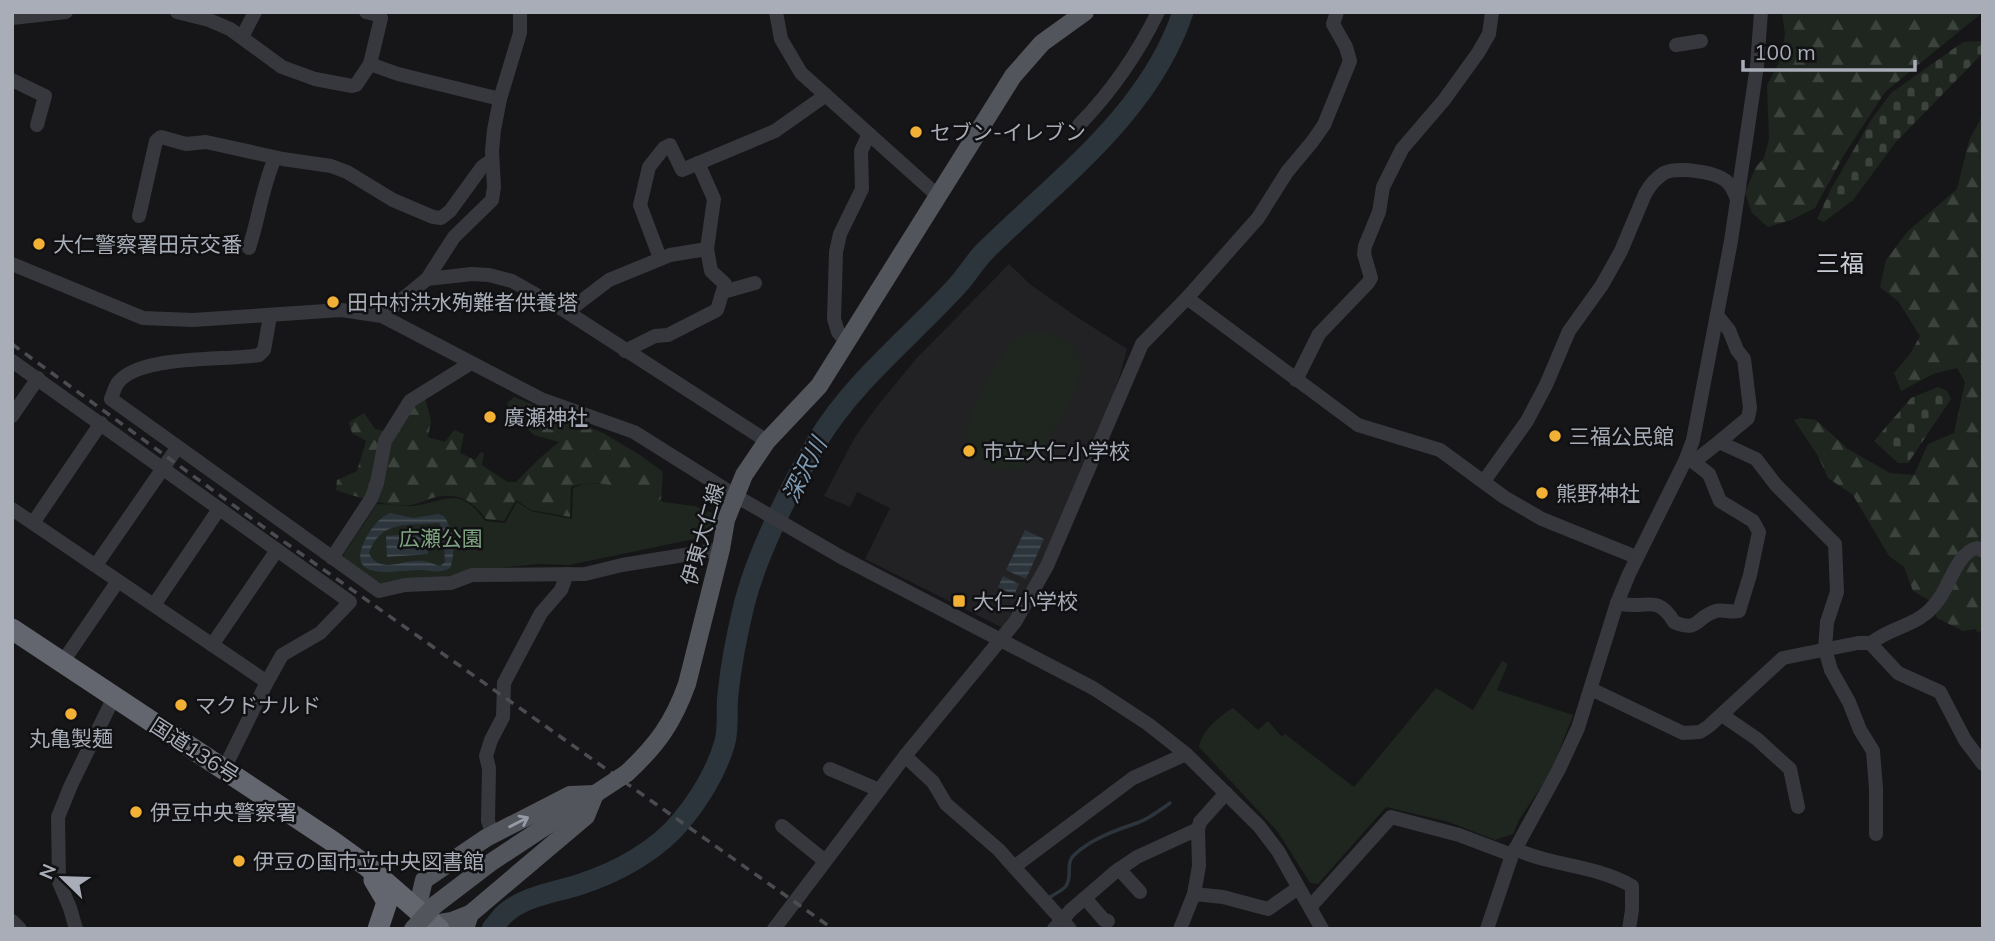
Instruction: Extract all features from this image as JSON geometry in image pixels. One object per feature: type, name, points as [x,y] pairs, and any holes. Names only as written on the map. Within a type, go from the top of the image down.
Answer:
[{"type":"highway","name":"国道136号","points":[[12,629],[368,867],[428,919]]},
{"type":"highway","points":[[368,867],[387,902],[379,927],[428,919]]},
{"type":"main road","name":"伊東大仁線","points":[[428,919],[490,863],[627,773],[648,753],[668,727],[687,684],[726,520],[744,475],[767,441],[819,386],[1013,76],[1042,43],[1085,12]]},
{"type":"main road","points":[[368,867],[401,884],[413,885],[493,835],[570,795],[595,794],[586,816],[467,921],[428,919],[424,880]]},
{"type":"street","points":[[12,18],[66,12]]},
{"type":"street","points":[[177,12],[209,20],[242,37],[282,66],[326,82],[352,86],[356,85],[370,64],[381,18],[366,12]]},
{"type":"street","points":[[242,37],[255,12]]},
{"type":"street","points":[[382,316],[427,279],[454,237],[492,200],[494,130],[500,99],[520,33],[520,12]]},
{"type":"street","points":[[776,12],[781,39],[789,57],[801,73],[938,196]]},
{"type":"street","points":[[1079,125],[1120,78],[1145,39],[1158,12]]},
{"type":"street","points":[[774,929],[905,756],[1002,640],[1035,589],[1112,418],[1138,351],[1258,218],[1287,172],[1324,125],[1350,61],[1346,47],[1333,24],[1337,12]]},
{"type":"street","points":[[1296,380],[1319,334],[1368,283],[1370,272],[1364,254],[1365,246],[1379,212],[1383,187],[1402,149],[1444,100],[1478,53],[1489,33],[1492,12]]},
{"type":"street","points":[[1488,929],[1514,852],[1578,728],[1618,603],[1636,557],[1688,460],[1737,199],[1757,66],[1761,12]]},
{"type":"street","points":[[1676,45],[1701,41]]},
{"type":"street","points":[[370,64],[398,74],[500,99]]},
{"type":"street","points":[[12,80],[45,96],[37,125]]},
{"type":"street","points":[[660,258],[640,205],[649,167],[664,148],[670,145],[681,170],[775,131],[826,95]]},
{"type":"street","points":[[847,344],[838,332],[834,319],[836,253],[840,234],[862,189],[861,151],[869,134]]},
{"type":"street","points":[[139,216],[159,137],[186,144],[206,142],[339,169],[393,200],[437,218],[446,216],[482,167],[492,160]]},
{"type":"street","points":[[249,248],[258,221],[265,179],[275,158]]},
{"type":"street","points":[[625,351],[655,336],[668,335],[716,310],[723,292],[725,284],[711,271],[707,249],[714,200],[698,163]]},
{"type":"street","points":[[1484,481],[1527,421],[1569,331],[1609,274],[1652,183],[1669,171],[1682,169],[1704,173],[1728,182],[1737,199]]},
{"type":"street","points":[[567,312],[608,280],[660,258],[707,249]]},
{"type":"street","points":[[12,264],[143,318],[193,320],[341,310],[382,316],[541,399],[635,432],[736,496],[831,551],[1106,696],[1148,724],[1186,754],[1259,826],[1278,851],[1322,929]]},
{"type":"street","points":[[427,279],[454,275],[503,277],[567,312],[767,441]]},
{"type":"street","points":[[723,292],[755,283]]},
{"type":"street","points":[[1187,298],[1358,425],[1440,450],[1504,497],[1542,519],[1636,557]]},
{"type":"street","points":[[1688,460],[1700,457],[1719,442],[1748,418],[1751,408],[1744,359],[1729,330],[1717,315]]},
{"type":"street","points":[[270,316],[264,349],[259,355],[220,357],[143,369],[118,382],[111,400],[379,591],[404,585],[451,583],[472,575],[585,574],[721,549]]},
{"type":"street","points":[[12,361],[350,601],[320,633],[282,655],[224,769]]},
{"type":"street","points":[[332,558],[371,499],[377,484],[385,441],[410,401],[471,363]]},
{"type":"street","points":[[12,416],[38,379]]},
{"type":"street","points":[[33,523],[101,424]]},
{"type":"street","points":[[1719,442],[1756,459],[1776,485],[1835,544],[1837,592],[1827,622],[1825,649],[1831,670],[1872,751],[1877,834]]},
{"type":"street","points":[[96,565],[177,448]]},
{"type":"street","points":[[1618,603],[1633,606],[1659,604],[1668,611],[1674,622],[1688,627],[1695,626],[1712,612],[1739,611],[1759,532],[1753,521],[1720,501],[1706,470],[1688,460]]},
{"type":"street","points":[[12,509],[267,682]]},
{"type":"street","points":[[154,606],[219,509]]},
{"type":"street","points":[[1591,689],[1683,733],[1700,732],[1722,715],[1776,663],[1790,655],[1858,642],[1871,643],[1925,616],[1939,600],[1968,552],[1978,548],[1983,551]]},
{"type":"street","points":[[212,645],[277,550]]},
{"type":"street","points":[[493,835],[488,821],[489,768],[486,756],[503,717],[504,683],[541,613],[561,590],[567,574]]},
{"type":"street","points":[[62,663],[118,581]]},
{"type":"street","points":[[1871,643],[1898,673],[1940,692],[1965,740],[1983,764]]},
{"type":"street","points":[[76,929],[71,908],[59,882],[58,817],[114,697]]},
{"type":"street","points":[[1722,715],[1757,739],[1790,769],[1798,807]]},
{"type":"street","points":[[1014,867],[1133,778],[1186,754]]},
{"type":"street","points":[[905,756],[928,776],[946,804],[999,850],[1062,926],[1085,898],[1119,869],[1137,857],[1198,829]]},
{"type":"street","points":[[830,769],[879,790]]},
{"type":"street","points":[[1180,929],[1194,894],[1199,866],[1198,829],[1201,819],[1226,793]]},
{"type":"street","points":[[1311,906],[1391,817],[1542,860],[1583,866],[1632,886],[1629,929]]},
{"type":"street","points":[[782,826],[825,860]]},
{"type":"street","points":[[1119,869],[1140,892]]},
{"type":"street","points":[[1194,894],[1223,897],[1268,909],[1298,888]]},
{"type":"street","points":[[1085,898],[1104,920],[1108,921]]},
{"type":"street","points":[[12,921],[20,929]]},
{"type":"shaded area","name":"市立大仁小学校","points":[[1009,264],[1031,285],[1127,349],[1097,439],[1036,577],[1003,628],[865,559],[890,508],[857,492],[850,507],[824,496],[855,437],[879,404],[916,359]]},
{"type":"shaded area","points":[[390,513],[413,518],[438,514],[444,516],[453,542],[450,568],[437,571],[384,572],[365,567],[361,561],[361,551],[367,536],[380,519]],"holes":[[[439,523],[443,531],[445,562],[440,566],[425,561],[379,564],[369,553],[381,534],[397,526]]]},
{"type":"shaded area","points":[[1025,530],[1044,539],[1026,579],[1006,570]]},
{"type":"shaded area","points":[[427,533],[428,554],[387,557],[386,536]]},
{"type":"shaded area","points":[[1003,576],[1019,584],[1014,595],[998,587]]},
{"type":"green space","points":[[1782,12],[1983,12],[1885,92],[1844,155],[1815,208],[1791,220],[1768,227],[1752,213],[1745,192],[1756,167],[1764,158],[1769,139],[1767,85],[1780,61],[1785,35]]},
{"type":"green space","points":[[1983,41],[1983,53],[1896,142],[1853,200],[1824,222],[1817,219],[1871,120],[1891,93],[1963,42]]},
{"type":"green space","points":[[1983,114],[1983,629],[1978,633],[1975,629],[1963,631],[1937,618],[1932,602],[1913,591],[1904,567],[1889,556],[1853,495],[1828,478],[1818,456],[1794,420],[1816,420],[1848,449],[1890,473],[1914,475],[1928,444],[1954,433],[1965,382],[1957,368],[1933,374],[1901,391],[1894,373],[1910,354],[1920,336],[1898,301],[1880,287],[1886,260],[1908,231],[1957,189],[1969,141]]},
{"type":"green space","points":[[1039,331],[1058,336],[1071,344],[1078,354],[1081,365],[1075,391],[1045,447],[1032,463],[1009,471],[992,468],[978,458],[971,448],[967,433],[969,421],[987,382],[1009,345],[1020,336]]},
{"type":"green space","points":[[1938,387],[1947,391],[1951,399],[1908,463],[1898,463],[1874,441],[1911,398]]},
{"type":"green space","points":[[514,397],[603,433],[640,455],[663,472],[661,499],[652,504],[613,486],[582,484],[571,487],[570,517],[531,510],[516,500],[504,521],[486,519],[471,503],[458,497],[444,496],[402,505],[373,501],[336,490],[337,480],[357,471],[366,441],[352,433],[349,422],[364,413],[375,429],[398,433],[411,404],[425,398],[431,421],[428,437],[445,442],[454,430],[464,434],[460,453],[475,460],[481,452],[484,453],[482,465],[507,482],[516,482],[559,442],[534,435],[510,412],[507,403]]},
{"type":"green space","name":"広瀬公園","points":[[586,483],[643,486],[663,502],[695,506],[717,515],[709,536],[569,565],[540,564],[474,570],[444,577],[385,584],[376,582],[345,561],[343,555],[377,504],[411,506],[443,499],[459,499],[476,509],[485,521],[505,523],[517,502],[531,511],[572,519],[573,488]]},
{"type":"green space","points":[[1502,661],[1508,664],[1497,690],[1573,715],[1552,770],[1519,820],[1513,834],[1495,840],[1449,822],[1386,807],[1318,884],[1310,883],[1278,832],[1199,747],[1212,724],[1233,708],[1258,730],[1268,721],[1282,737],[1285,734],[1354,787],[1436,688],[1473,710]]},
{"type":"waterway","name":"深沢川","points":[[492,929],[506,913],[525,901],[595,879],[636,859],[661,841],[689,811],[713,773],[725,742],[733,660],[741,616],[757,564],[776,520],[818,440],[848,399],[955,288],[985,251],[1071,171],[1125,113],[1168,49],[1183,12]]},
{"type":"waterway","points":[[1048,898],[1066,886],[1071,858],[1081,849],[1104,836],[1146,819],[1170,803]]},
{"type":"railway","points":[[12,344],[273,534],[833,929]]},
{"type":"place","name":"セブン-イレブン","points":[[916,132]]},
{"type":"place","name":"大仁警察署田京交番","points":[[39,244]]},
{"type":"place","name":"田中村洪水殉難者供養塔","points":[[333,302]]},
{"type":"place","name":"廣瀬神社","points":[[490,417]]},
{"type":"place","name":"三福公民館","points":[[1555,436]]},
{"type":"place","name":"市立大仁小学校","points":[[969,451]]},
{"type":"place","name":"熊野神社","points":[[1542,493]]},
{"type":"place","name":"大仁小学校","points":[[959,601]]},
{"type":"place","name":"マクドナルド","points":[[181,705]]},
{"type":"place","name":"丸亀製麺","points":[[71,714]]},
{"type":"place","name":"伊豆中央警察署","points":[[136,812]]},
{"type":"place","name":"伊豆の国市立中央図書館","points":[[239,861]]},
{"type":"district","name":"三福","points":[[1840,263]]}]
